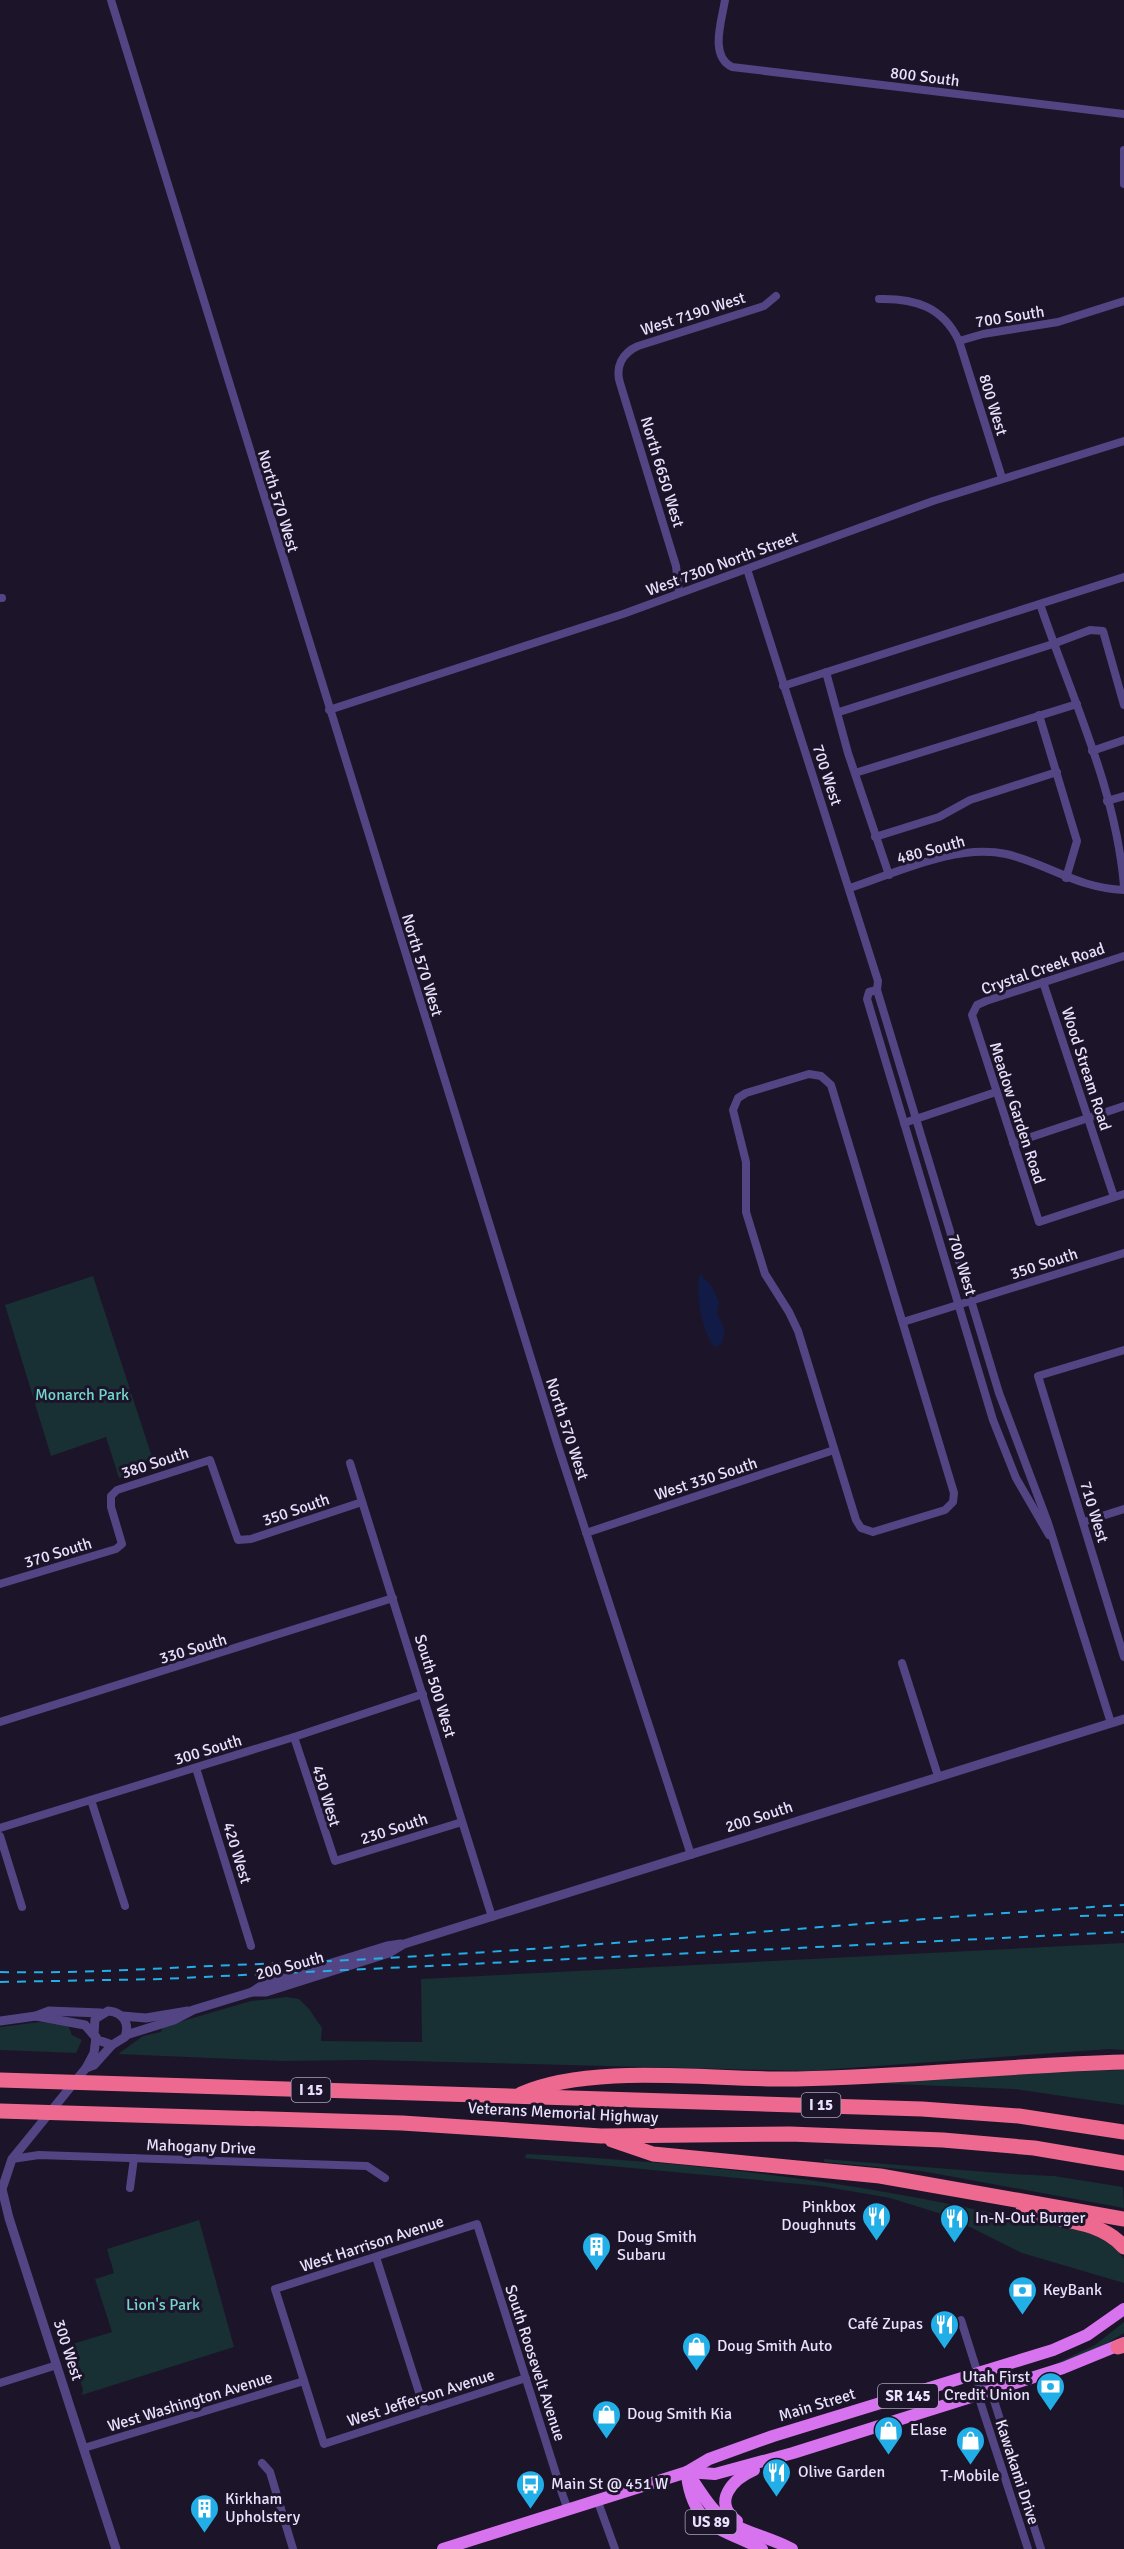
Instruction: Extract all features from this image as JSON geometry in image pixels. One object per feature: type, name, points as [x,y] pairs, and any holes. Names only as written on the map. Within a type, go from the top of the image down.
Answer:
[{"type":"highway","points":[[516,2096],[543,2085],[621,2077],[827,2078],[1124,2062]]},
{"type":"highway","name":"Veterans Memorial Highway","points":[[0,2080],[955,2110],[1045,2119],[1124,2132]]},
{"type":"highway","name":"Veterans Memorial Highway","points":[[0,2111],[402,2123],[601,2136],[790,2134],[942,2140],[1034,2148],[1124,2163]]},
{"type":"highway","points":[[601,2136],[653,2154],[849,2172],[1124,2220]]},
{"type":"highway","points":[[943,2187],[1028,2212],[1092,2226],[1113,2236],[1124,2247]]},
{"type":"main road","name":"Main Street","points":[[443,2549],[598,2502],[687,2472],[709,2459],[773,2436],[978,2374],[1071,2343],[1095,2330],[1124,2309]]},
{"type":"main road","name":"Main Street","points":[[687,2472],[715,2474],[794,2453],[1083,2362],[1122,2345]]},
{"type":"main road","name":"US 89","points":[[748,2530],[728,2511],[729,2488],[741,2476],[780,2462],[794,2453]]},
{"type":"main road","name":"US 89","points":[[687,2472],[721,2517],[733,2525],[792,2549]]},
{"type":"main road","name":"US 89","points":[[687,2472],[690,2498],[698,2512],[737,2544],[762,2549]]},
{"type":"street","name":"North 570 West","points":[[111,0],[329,710],[586,1533],[690,1855]]},
{"type":"street","name":"800 South","points":[[725,0],[719,49],[724,63],[736,68],[1124,114]]},
{"type":"street","points":[[1124,150],[1124,184]]},
{"type":"street","name":"West 7190 West","points":[[621,361],[627,352],[638,346],[764,306],[776,296]]},
{"type":"street","name":"700 South","points":[[879,299],[904,300],[930,307],[946,319],[959,341],[983,334],[1047,325],[1124,301]]},
{"type":"street","name":"800 West","points":[[959,341],[1002,478]]},
{"type":"street","name":"North 6650 West","points":[[621,361],[619,378],[673,555],[679,592]]},
{"type":"street","name":"West 7300 North Street","points":[[329,710],[623,614],[1002,478],[1124,441]]},
{"type":"street","name":"700 West","points":[[747,569],[850,888],[878,981],[877,990],[999,1393],[1055,1545],[1111,1723]]},
{"type":"street","points":[[783,686],[1124,578]]},
{"type":"street","points":[[1040,604],[1077,704],[1123,852],[1124,888]]},
{"type":"street","points":[[839,712],[1053,644],[1090,630],[1103,631],[1124,705]]},
{"type":"street","points":[[826,672],[855,773],[889,875]]},
{"type":"street","points":[[855,773],[1077,704]]},
{"type":"street","points":[[1039,716],[1077,841],[1066,878]]},
{"type":"street","points":[[1092,751],[1124,740]]},
{"type":"street","points":[[875,837],[939,817],[970,800],[1057,772]]},
{"type":"street","points":[[1107,801],[1124,795]]},
{"type":"street","name":"480 South","points":[[850,888],[949,856],[987,851],[1007,854],[1100,889],[1124,888]]},
{"type":"street","name":"Crystal Creek Road","points":[[973,1011],[980,1004],[1124,956]]},
{"type":"street","name":"Wood Stream Road","points":[[1043,982],[1114,1197]]},
{"type":"street","name":"700 West","points":[[877,990],[869,992],[867,999],[1002,1443],[1027,1499],[1055,1545]]},
{"type":"street","name":"Meadow Garden Road","points":[[973,1011],[973,1022],[1039,1222],[1114,1197]]},
{"type":"street","points":[[809,1074],[821,1076],[828,1081],[903,1322],[954,1493],[953,1503],[945,1510],[878,1531],[865,1530],[856,1520],[798,1331],[765,1274],[746,1212],[746,1162],[733,1114],[734,1106],[742,1095],[809,1074]]},
{"type":"street","points":[[904,1123],[996,1092]]},
{"type":"street","points":[[1013,1143],[1124,1106]]},
{"type":"street","points":[[1114,1197],[1124,1194]]},
{"type":"street","name":"350 South","points":[[903,1322],[1124,1253]]},
{"type":"street","name":"710 West","points":[[1124,1350],[1038,1376],[1124,1657]]},
{"type":"street","name":"West 330 South","points":[[586,1533],[834,1450]]},
{"type":"street","name":"380 South","points":[[122,1544],[111,1507],[111,1496],[117,1490],[210,1460],[238,1540]]},
{"type":"street","name":"South 500 West","points":[[350,1463],[492,1917]]},
{"type":"street","name":"350 South","points":[[238,1540],[251,1539],[362,1502]]},
{"type":"street","points":[[1083,1522],[1124,1509]]},
{"type":"street","name":"370 South","points":[[0,1584],[116,1549],[122,1544]]},
{"type":"street","name":"330 South","points":[[0,1722],[393,1598]]},
{"type":"street","points":[[902,1663],[938,1776]]},
{"type":"street","name":"300 South","points":[[0,1828],[294,1737],[423,1694]]},
{"type":"street","name":"200 South","points":[[126,2034],[174,2020],[194,2010],[252,1992],[266,1992],[389,1953],[403,1944],[1124,1719]]},
{"type":"street","name":"450 West","points":[[294,1737],[335,1861]]},
{"type":"street","name":"420 West","points":[[196,1768],[251,1946]]},
{"type":"street","points":[[91,1800],[125,1906]]},
{"type":"street","name":"230 South","points":[[335,1861],[462,1822]]},
{"type":"street","points":[[0,1836],[22,1907]]},
{"type":"street","points":[[0,2021],[59,2010],[116,2012],[126,2022],[126,2034],[119,2043],[104,2044],[85,2025],[75,2021],[36,2016]]},
{"type":"street","name":"200 South","points":[[122,2016],[146,2018],[172,2011],[194,2010]]},
{"type":"street","points":[[0,2159],[12,2159],[86,2068],[94,2053],[93,2026],[101,2013]]},
{"type":"street","points":[[86,2068],[94,2065],[112,2045]]},
{"type":"street","name":"Mahogany Drive","points":[[12,2159],[39,2155],[366,2166],[385,2178]]},
{"type":"street","points":[[130,2188],[134,2158]]},
{"type":"street","name":"300 West","points":[[12,2159],[2,2189],[9,2218],[116,2549]]},
{"type":"street","name":"West Harrison Avenue","points":[[304,2381],[275,2289],[477,2224]]},
{"type":"street","name":"South Roosevelt Avenue","points":[[477,2224],[568,2510]]},
{"type":"street","points":[[376,2257],[425,2411]]},
{"type":"street","points":[[962,2320],[978,2374]]},
{"type":"street","points":[[0,2383],[57,2365]]},
{"type":"street","name":"Kawakami Drive","points":[[978,2374],[991,2391],[1041,2549]]},
{"type":"street","name":"Kawakami Drive","points":[[978,2374],[978,2396],[1028,2549]]},
{"type":"street","name":"West Jefferson Avenue","points":[[304,2381],[324,2444],[526,2378]]},
{"type":"street","name":"West Washington Avenue","points":[[84,2448],[304,2381]]},
{"type":"street","points":[[262,2463],[270,2472],[293,2549]]},
{"type":"street","points":[[598,2502],[615,2549]]},
{"type":"green space","name":"Monarch Park","points":[[93,1276],[155,1466],[119,1478],[106,1437],[51,1456],[5,1305]]},
{"type":"green space","points":[[1124,1943],[1124,2050],[1110,2049],[808,2071],[366,2060],[282,2061],[118,2054],[143,2036],[161,2032],[162,2027],[251,2001],[287,1997],[299,1999],[309,2009],[322,2028],[321,2041],[422,2042],[421,1979]]},
{"type":"green space","points":[[40,2022],[68,2025],[72,2035],[82,2040],[76,2053],[0,2050],[0,2027]]},
{"type":"green space","points":[[1124,2070],[1124,2105],[1014,2089],[872,2083],[1013,2073]]},
{"type":"green space","points":[[526,2154],[653,2162],[780,2176],[905,2196],[1079,2231],[1102,2239],[1121,2255],[1124,2259],[1124,2283],[1022,2253],[948,2216],[890,2198],[821,2186],[525,2158]]},
{"type":"green space","points":[[824,2159],[1054,2176],[1123,2187],[1124,2208],[921,2171],[824,2162]]},
{"type":"green space","name":"Lion's Park","points":[[199,2220],[234,2347],[82,2395],[83,2390],[69,2345],[112,2332],[95,2279],[114,2273],[107,2249]]},
{"type":"green space","points":[[1124,2322],[1124,2333],[1096,2350],[1055,2364],[1095,2345]]},
{"type":"water","points":[[700,1274],[712,1286],[719,1303],[717,1313],[725,1331],[721,1345],[715,1347],[703,1323],[698,1290]]},
{"type":"railway","points":[[0,1972],[130,1970],[476,1953],[1124,1905]]},
{"type":"railway","points":[[1080,1916],[1124,1915]]},
{"type":"railway","points":[[0,1982],[162,1979],[1124,1932]]},
{"type":"place","name":"Pinkbox Doughnuts","points":[[877,2242]]},
{"type":"place","name":"In-N-Out Burger","points":[[954,2244]]},
{"type":"place","name":"Doug Smith Subaru","points":[[596,2272]]},
{"type":"place","name":"KeyBank","points":[[1022,2316]]},
{"type":"place","name":"Café Zupas","points":[[944,2350]]},
{"type":"place","name":"Doug Smith Auto","points":[[696,2372]]},
{"type":"place","name":"Utah First Credit Union","points":[[1051,2412]]},
{"type":"place","name":"Doug Smith Kia","points":[[606,2440]]},
{"type":"place","name":"Elase","points":[[889,2456]]},
{"type":"place","name":"T-Mobile","points":[[970,2466]]},
{"type":"place","name":"Olive Garden","points":[[777,2498]]},
{"type":"place","name":"Main St @ 451 W","points":[[530,2510]]},
{"type":"place","name":"Kirkham Upholstery","points":[[204,2534]]}]
